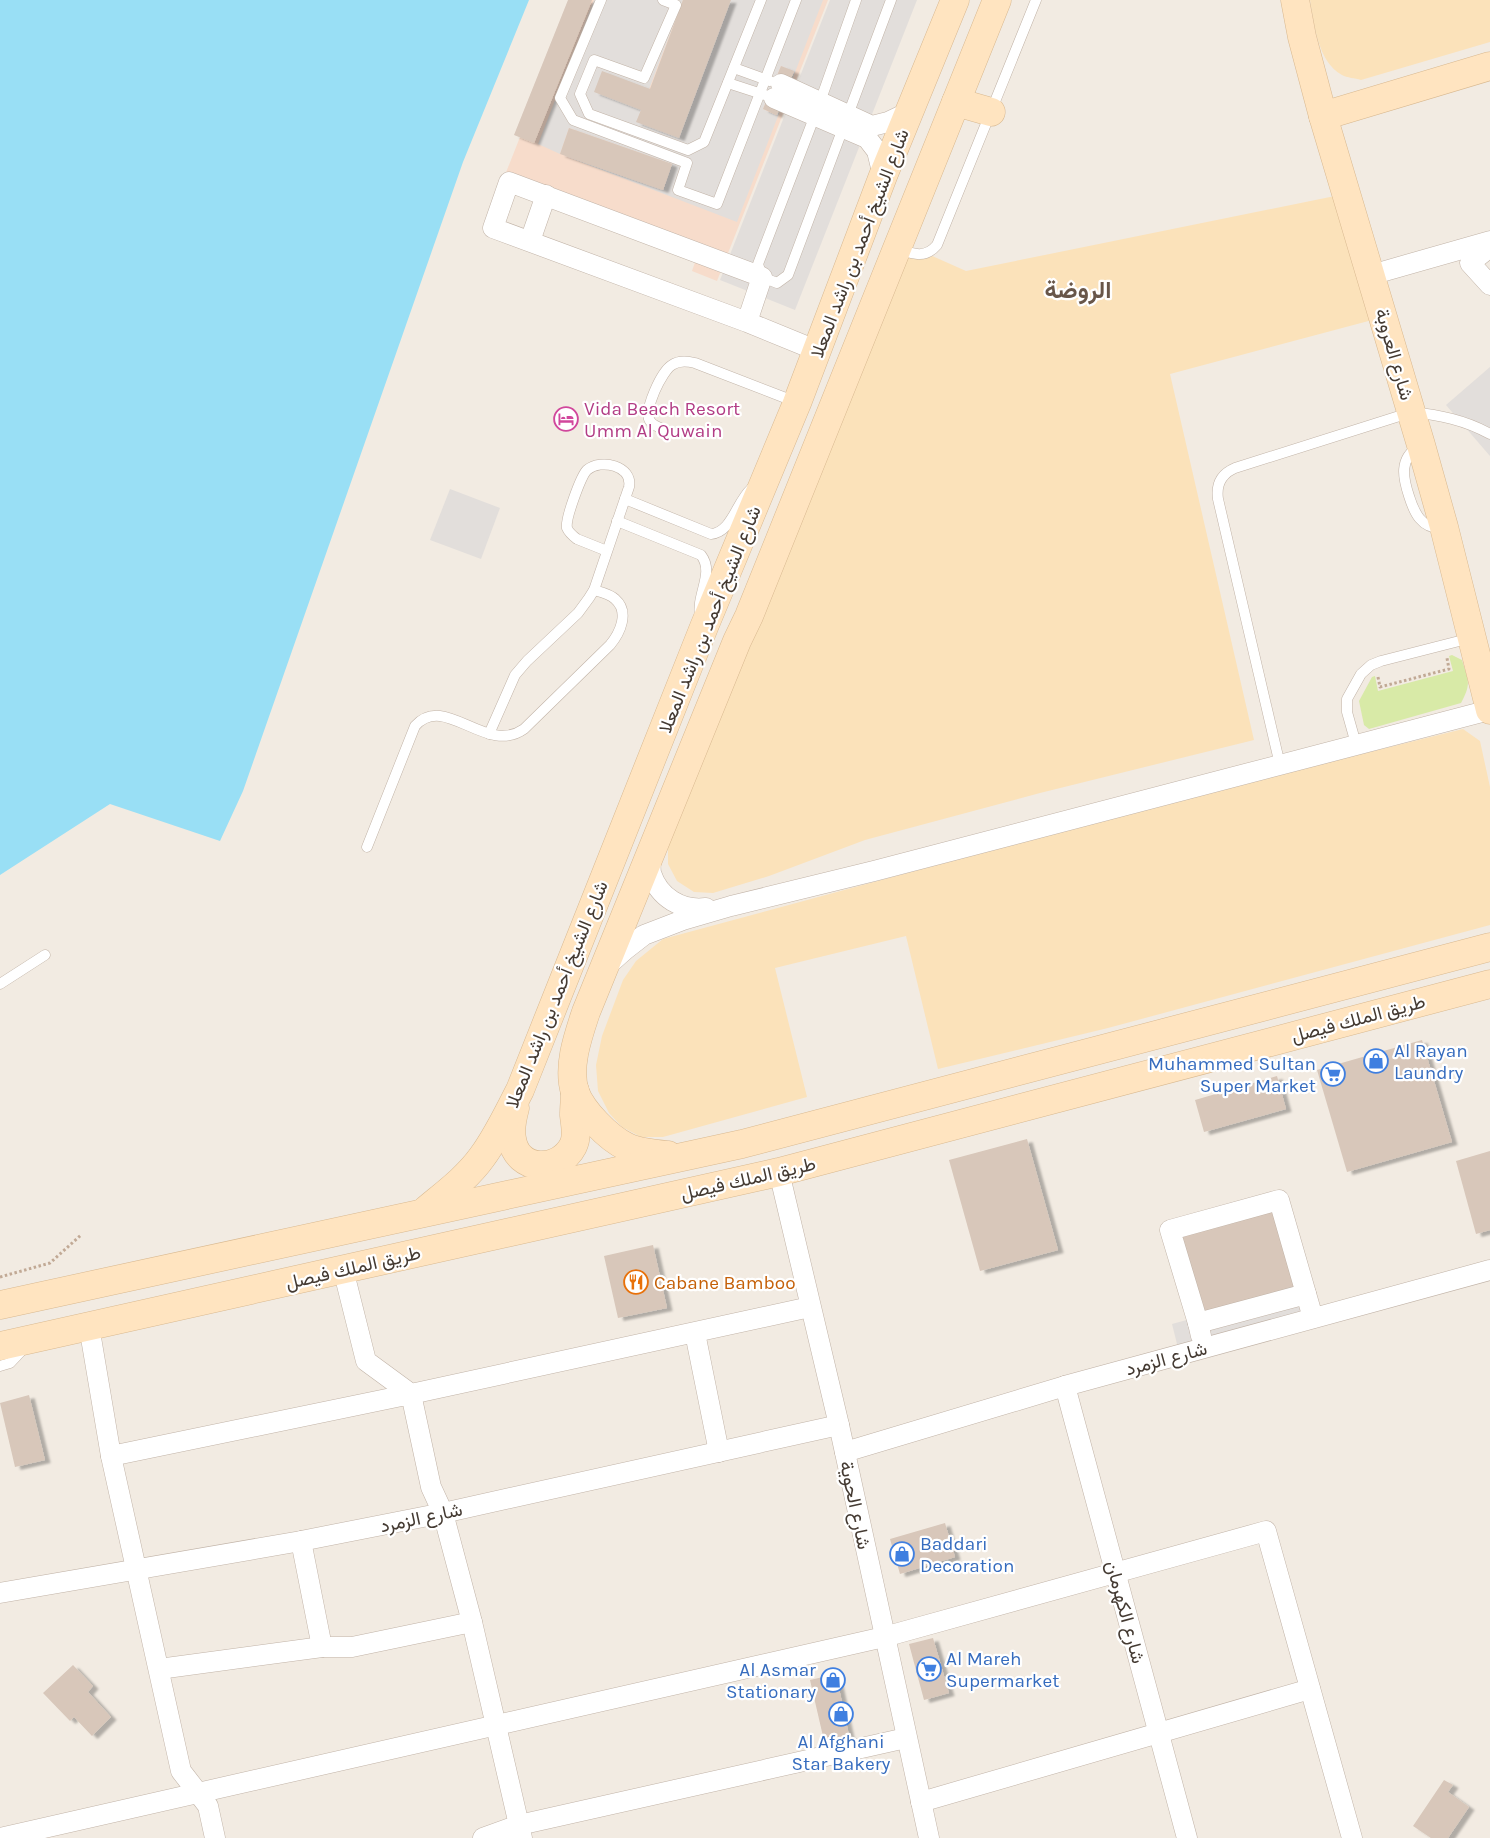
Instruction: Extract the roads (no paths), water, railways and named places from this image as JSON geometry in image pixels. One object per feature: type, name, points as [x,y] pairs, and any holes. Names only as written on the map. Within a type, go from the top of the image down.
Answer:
[{"type":"main road","name":"شارع الشيخ أحمد بن راشد المعلا","points":[[422,1214],[450,1190],[482,1158],[520,1090],[704,627],[767,480],[818,351],[883,176],[955,0]]},
{"type":"main road","name":"شارع الشيخ أحمد بن راشد المعلا","points":[[683,1157],[645,1153],[627,1147],[608,1134],[587,1112],[575,1091],[573,1065],[577,1038],[603,969],[737,641],[753,607],[997,0]]},
{"type":"main road","name":"شارع العروبة","points":[[1295,0],[1302,36],[1323,116],[1412,412],[1444,527],[1462,645],[1490,710]]},
{"type":"main road","points":[[1323,116],[1490,66]]},
{"type":"main road","points":[[956,102],[991,112]]},
{"type":"main road","name":"طريق الملك فيصل","points":[[0,1305],[793,1132],[1490,946]]},
{"type":"main road","name":"طريق الملك فيصل","points":[[0,1346],[779,1172],[1490,984]]},
{"type":"main road","points":[[520,1090],[511,1122],[512,1141],[517,1152],[526,1161],[536,1165],[547,1166],[557,1162],[574,1145],[576,1132],[574,1115],[575,1091]]},
{"type":"street","points":[[770,89],[847,122],[867,138],[877,151],[883,176]]},
{"type":"street","points":[[847,122],[872,126],[888,122],[909,112]]},
{"type":"street","points":[[747,322],[762,277],[509,182],[493,228],[530,240],[747,322],[818,351]]},
{"type":"street","points":[[530,240],[546,195]]},
{"type":"street","points":[[1371,275],[1490,241]]},
{"type":"street","points":[[1490,247],[1470,263],[1490,285]]},
{"type":"street","points":[[603,969],[644,935],[682,920],[1490,710]]},
{"type":"street","points":[[651,852],[651,872],[658,886],[668,898],[681,906],[697,909],[731,906]]},
{"type":"street","name":"شارع الحوية","points":[[779,1172],[839,1425],[929,1838]]},
{"type":"street","points":[[1205,1348],[1170,1230],[1279,1200],[1313,1318]]},
{"type":"street","points":[[343,1269],[366,1361],[411,1394],[431,1487],[443,1513],[472,1622],[521,1832]]},
{"type":"street","name":"شارع الزمرد","points":[[845,1452],[1065,1386],[1490,1270]]},
{"type":"street","points":[[1198,1323],[1306,1294]]},
{"type":"street","points":[[111,1456],[411,1394],[810,1307]]},
{"type":"street","points":[[89,1326],[111,1456],[138,1570],[181,1771],[208,1806],[214,1838]]},
{"type":"street","points":[[695,1333],[719,1452]]},
{"type":"street","name":"شارع الكهرمان","points":[[1065,1386],[1187,1838]]},
{"type":"street","name":"شارع الزمرد","points":[[0,1593],[301,1541],[443,1513],[839,1425]]},
{"type":"street","points":[[0,1838],[884,1637],[1266,1531],[1352,1838]]},
{"type":"street","points":[[301,1541],[322,1647]]},
{"type":"street","points":[[159,1669],[322,1647],[352,1647],[472,1622]]},
{"type":"street","points":[[921,1802],[1310,1689]]},
{"type":"street","points":[[483,1838],[521,1832],[906,1738]]},
{"type":"lane","points":[[601,0],[560,98],[573,120],[687,163],[678,190],[717,204],[770,89],[796,0]]},
{"type":"lane","points":[[664,0],[676,5],[644,78],[594,60],[580,94],[589,114],[688,150],[704,142],[761,0]]},
{"type":"lane","points":[[856,0],[758,264],[762,277],[777,283],[788,275],[847,122],[891,0]]},
{"type":"lane","points":[[897,248],[915,255],[922,255],[928,253],[937,245],[1036,0]]},
{"type":"lane","points":[[734,68],[770,89]]},
{"type":"lane","points":[[728,83],[770,89]]},
{"type":"lane","points":[[666,430],[650,422],[648,413],[663,374],[670,366],[679,362],[695,362],[797,403]]},
{"type":"lane","points":[[1280,764],[1218,499],[1217,493],[1220,480],[1235,468],[1412,412],[1462,421],[1490,434]]},
{"type":"lane","points":[[489,734],[515,675],[527,661],[578,613],[594,590],[618,521],[630,480],[627,473],[623,470],[598,464],[584,473],[568,518],[567,528],[577,539],[607,552]]},
{"type":"lane","points":[[625,499],[706,532],[717,533],[727,527],[746,495],[767,480]]},
{"type":"lane","points":[[618,521],[701,555],[705,560],[707,570],[699,601],[699,610],[704,627]]},
{"type":"lane","points":[[367,847],[415,726],[420,721],[425,717],[438,715],[494,736],[507,737],[524,730],[615,639],[623,616],[620,604],[611,596],[594,590]]},
{"type":"lane","points":[[1356,744],[1347,712],[1347,699],[1361,674],[1371,665],[1381,661],[1462,645]]},
{"type":"lane","points":[[0,984],[44,955]]},
{"type":"lane","points":[[0,1366],[10,1364],[33,1339]]},
{"type":"water","points":[[0,0],[529,0],[463,162],[243,791],[220,841],[110,804],[0,875]]},
{"type":"place","name":"Vida Beach Resort Umm Al Quwain","points":[[566,419]]},
{"type":"place","name":"Al Rayan Laundry","points":[[1376,1061]]},
{"type":"place","name":"Muhammed Sultan Super Market","points":[[1333,1074]]},
{"type":"place","name":"Cabane Bamboo","points":[[636,1282]]},
{"type":"place","name":"Baddari Decoration","points":[[902,1554]]},
{"type":"place","name":"Al Mareh Supermarket","points":[[929,1669]]},
{"type":"place","name":"Al Asmar Stationary","points":[[833,1680]]},
{"type":"place","name":"Al Afghani Star Bakery","points":[[841,1714]]},
{"type":"district","name":"الروضة","points":[[1078,290]]}]
